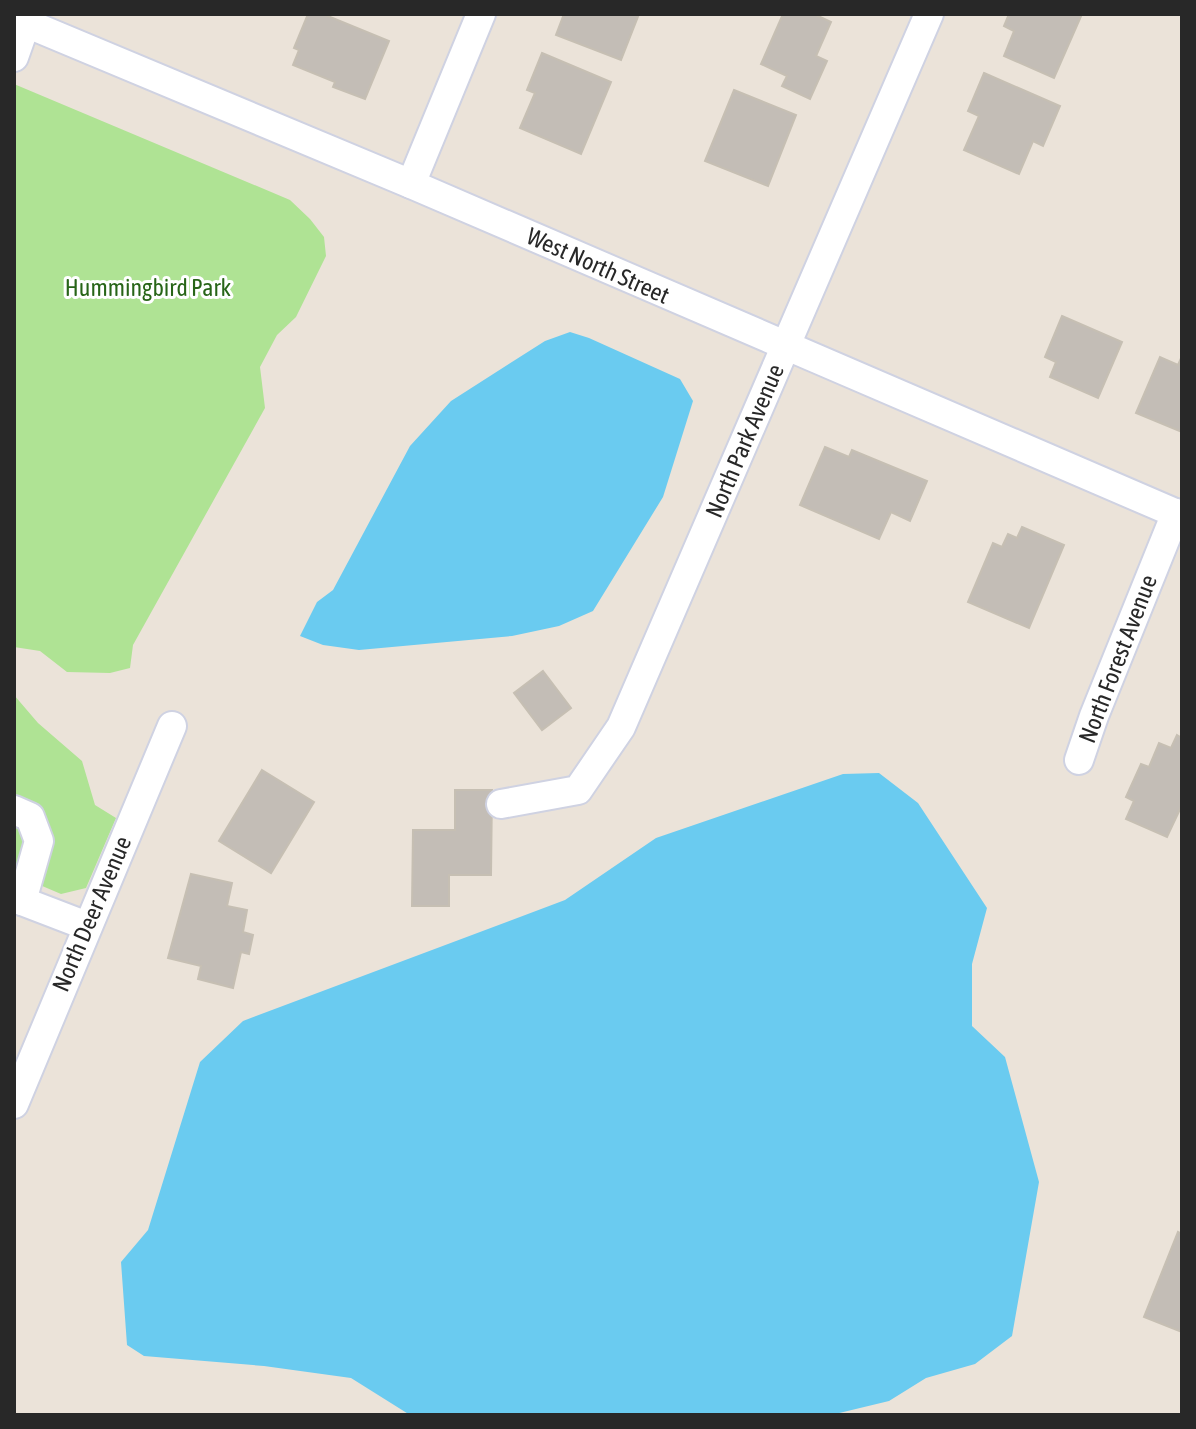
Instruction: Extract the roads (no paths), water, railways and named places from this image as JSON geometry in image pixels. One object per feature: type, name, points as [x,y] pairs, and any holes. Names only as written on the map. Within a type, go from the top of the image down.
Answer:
[{"type":"street","points":[[411,184],[481,14]]},
{"type":"street","name":"North Park Avenue","points":[[501,804],[578,790],[621,727],[929,14]]},
{"type":"street","points":[[14,57],[20,20]]},
{"type":"street","name":"West North Street","points":[[20,20],[411,184],[1179,514]]},
{"type":"street","name":"North Forest Avenue","points":[[1079,760],[1094,716],[1179,514]]},
{"type":"street","name":"North Deer Avenue","points":[[14,1104],[172,726]]},
{"type":"street","points":[[14,810],[30,817],[39,841],[18,899],[87,926]]},
{"type":"water","points":[[570,332],[680,379],[693,401],[663,497],[593,611],[559,626],[512,636],[359,650],[323,645],[300,636],[317,602],[333,590],[410,446],[451,401],[545,341]]},
{"type":"water","points":[[879,773],[918,803],[987,908],[972,964],[972,1026],[1005,1057],[1039,1182],[1012,1336],[975,1364],[926,1378],[889,1401],[831,1415],[410,1415],[351,1378],[264,1366],[144,1356],[127,1345],[121,1262],[148,1230],[200,1062],[243,1021],[565,900],[656,838],[843,774]]},
{"type":"park label","name":"Hummingbird Park","points":[[148,288]]}]
